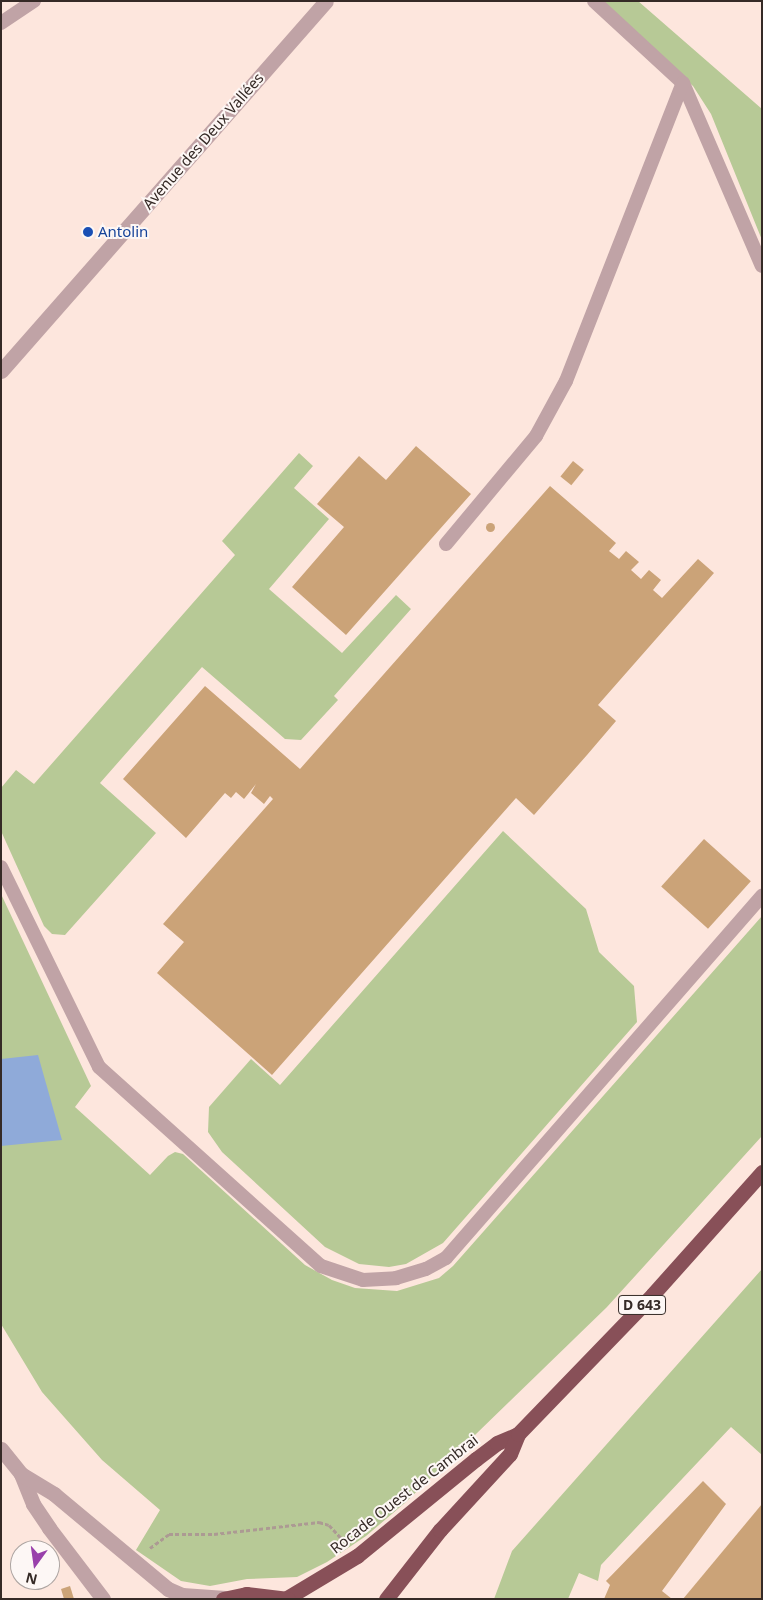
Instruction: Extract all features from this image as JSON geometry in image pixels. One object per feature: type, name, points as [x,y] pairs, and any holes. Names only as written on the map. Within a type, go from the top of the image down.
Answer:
[{"type":"highway","name":"Rocade Ouest de Cambrai","points":[[386,1599],[440,1530],[510,1454],[518,1434],[652,1294],[762,1172]]},
{"type":"highway","name":"Rocade Ouest de Cambrai","points":[[288,1598],[357,1556],[497,1443],[518,1434]]},
{"type":"highway","points":[[224,1598],[259,1594],[288,1598]]},
{"type":"street","name":"Avenue des Deux Vallées","points":[[1,371],[326,1]]},
{"type":"street","points":[[1,1449],[21,1474],[39,1514],[103,1599]]},
{"type":"street","points":[[21,1474],[54,1494],[158,1582],[182,1594],[224,1598]]},
{"type":"lane","points":[[1,23],[34,1]]},
{"type":"lane","points":[[594,1],[683,83],[762,266]]},
{"type":"lane","points":[[446,544],[536,436],[566,381],[683,83]]},
{"type":"lane","points":[[1,867],[99,1066],[321,1266],[363,1280],[396,1278],[426,1269],[446,1258],[762,896]]},
{"type":"path","points":[[136,1564],[158,1540],[169,1534],[214,1534],[319,1522],[329,1525],[357,1556]]},
{"type":"green space","points":[[597,1],[638,1],[762,109],[762,240],[711,114],[693,86]]},
{"type":"green space","points":[[299,453],[313,466],[294,488],[329,519],[269,589],[342,653],[396,595],[411,609],[334,696],[338,700],[301,740],[285,739],[202,667],[100,783],[156,833],[65,935],[52,934],[44,926],[1,831],[1,788],[16,770],[34,784],[235,555],[222,541]]},
{"type":"green space","points":[[503,831],[586,909],[599,952],[634,986],[637,1022],[443,1243],[406,1264],[389,1267],[359,1264],[325,1247],[222,1152],[208,1132],[209,1107],[251,1059],[280,1085]]},
{"type":"green space","points":[[1,894],[91,1086],[75,1107],[150,1175],[168,1156],[175,1152],[183,1154],[305,1265],[332,1280],[355,1288],[397,1291],[439,1278],[453,1266],[762,916],[762,1136],[607,1307],[406,1502],[366,1536],[327,1562],[297,1577],[247,1579],[210,1586],[181,1581],[136,1550],[160,1510],[102,1460],[42,1392],[1,1324]]},
{"type":"green space","points":[[762,1269],[762,1455],[731,1427],[601,1565],[598,1581],[579,1573],[568,1599],[494,1599],[512,1551]]},
{"type":"water","points":[[38,1055],[62,1140],[1,1146],[1,1059]]},
{"type":"building","points":[[416,446],[471,494],[346,635],[292,587],[344,527],[317,504],[359,456],[386,480]]},
{"type":"building","points":[[573,461],[584,470],[571,485],[560,477]]},
{"type":"building","points":[[550,486],[616,543],[609,551],[619,559],[626,551],[639,562],[631,570],[641,579],[649,570],[661,580],[653,590],[662,598],[698,559],[714,573],[598,705],[616,721],[587,755],[534,815],[516,798],[272,1075],[157,973],[184,942],[163,924],[273,799],[270,796],[264,804],[251,793],[256,784],[244,799],[236,792],[231,798],[225,793],[186,838],[123,779],[205,686],[300,769]]},
{"type":"building","points":[[490,522],[495,527],[490,532],[485,527]]},
{"type":"building","points":[[704,839],[751,881],[708,929],[661,887]]},
{"type":"building","points":[[703,1481],[726,1504],[662,1591],[672,1599],[604,1599],[610,1585],[606,1581]]},
{"type":"building","points":[[762,1504],[762,1599],[683,1599]]},
{"type":"building","points":[[70,1586],[74,1599],[64,1599],[61,1589]]},
{"type":"place","name":"Antolin","points":[[88,232]]}]
